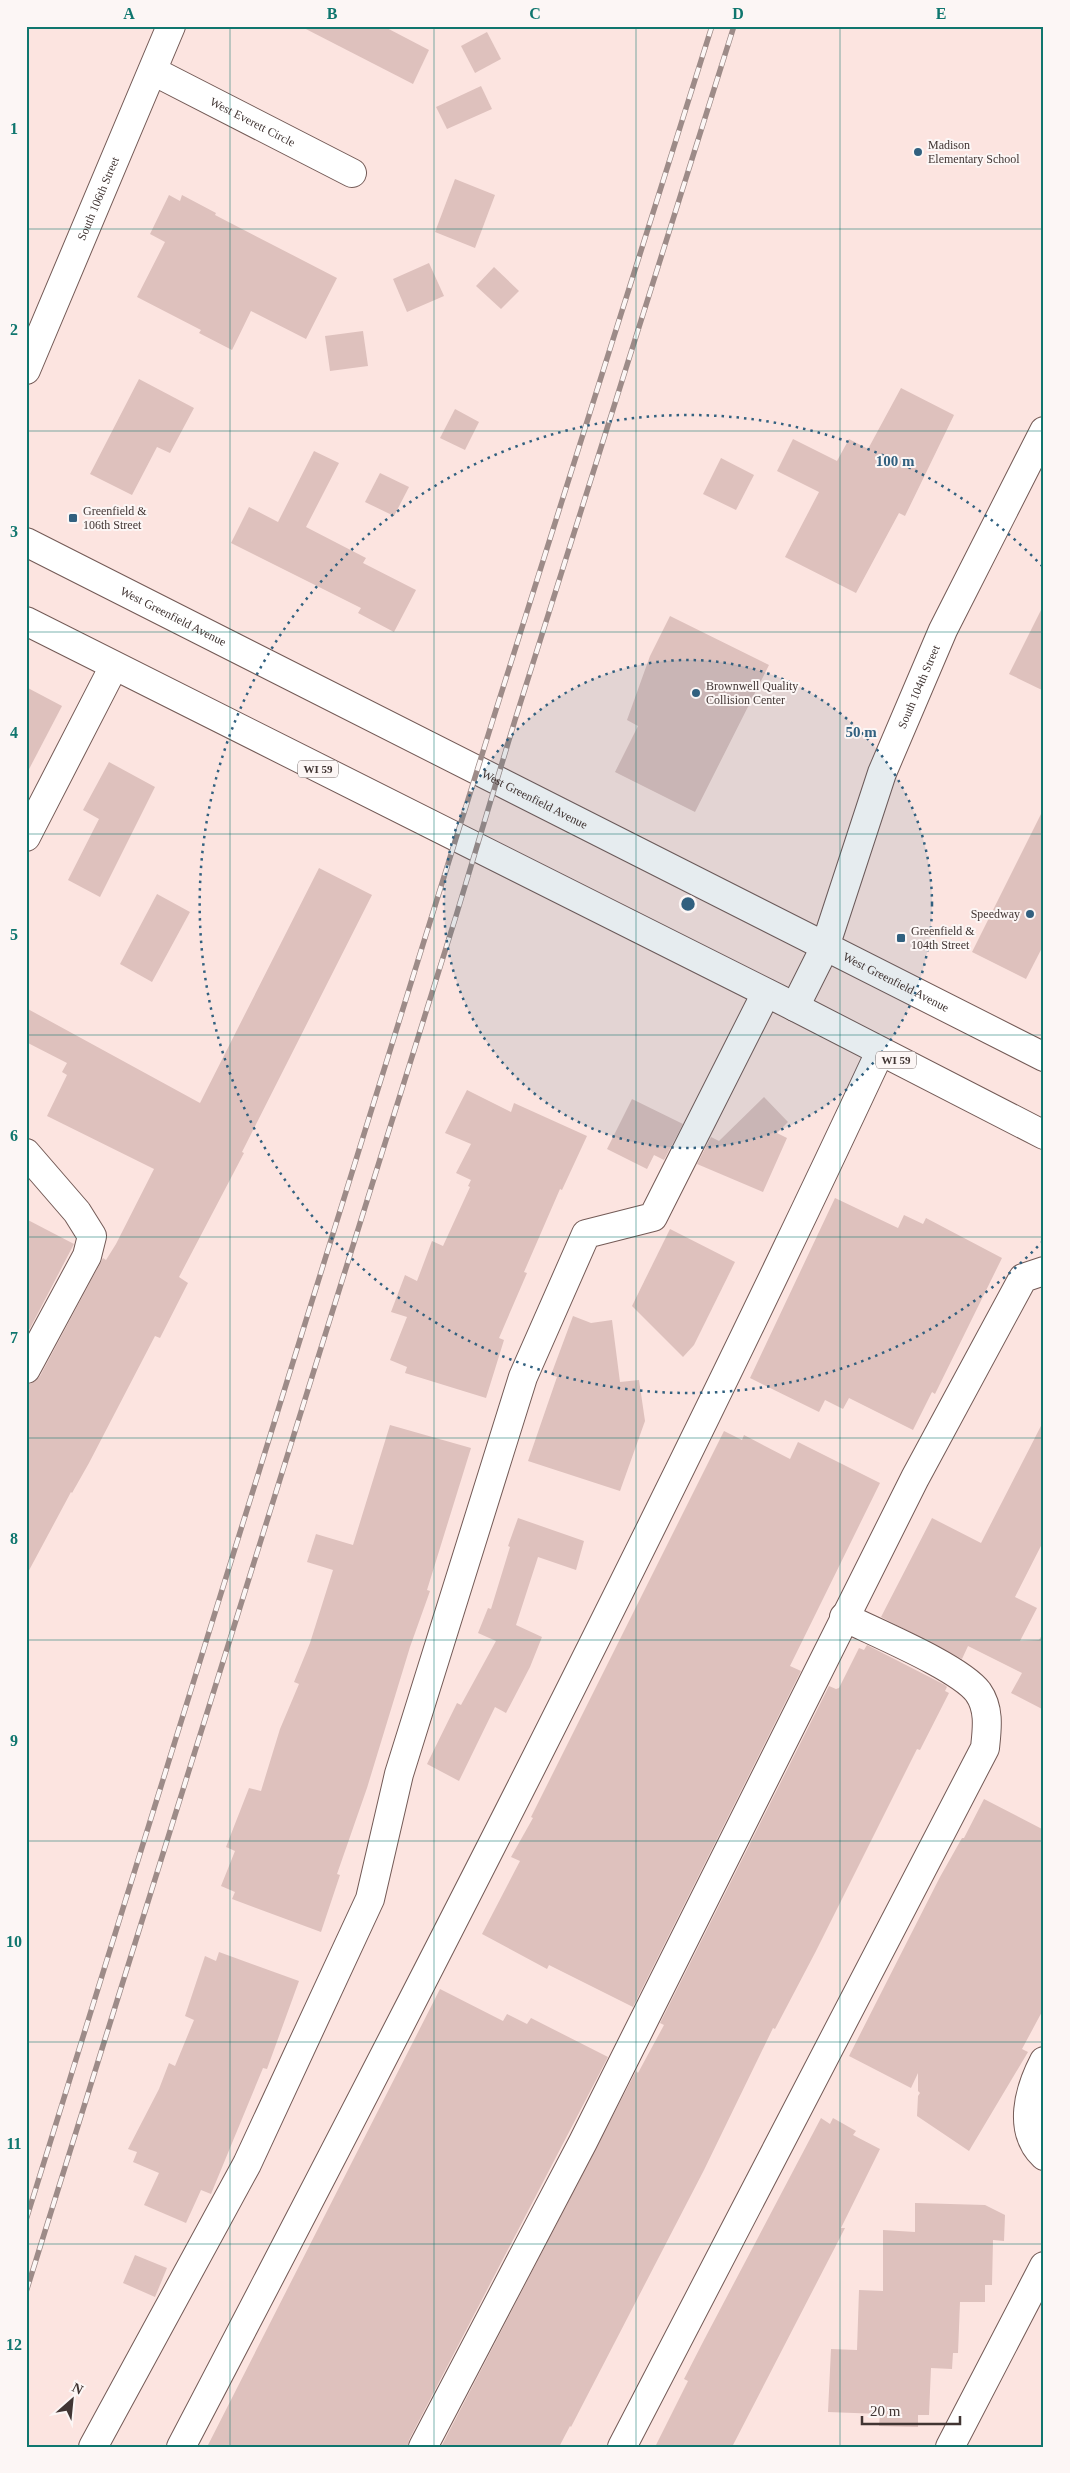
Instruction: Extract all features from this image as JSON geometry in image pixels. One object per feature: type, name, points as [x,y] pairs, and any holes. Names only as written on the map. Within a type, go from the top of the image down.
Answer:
[{"type":"street","name":"South 106th Street","points":[[26,370],[171,26]]},
{"type":"street","name":"West Everett Circle","points":[[153,71],[352,173]]},
{"type":"street","name":"South 104th Street","points":[[795,1007],[825,947],[882,773],[908,709],[943,630],[1044,431]]},
{"type":"street","name":"West Greenfield Avenue","points":[[26,542],[1044,1057]]},
{"type":"street","name":"WI 59","points":[[26,621],[795,1007],[1044,1135]]},
{"type":"street","points":[[26,837],[114,666]]},
{"type":"street","points":[[93,2447],[247,2164],[370,1899],[399,1774],[523,1377],[586,1234],[653,1217],[766,993]]},
{"type":"street","points":[[181,2447],[451,1927],[722,1386],[880,1052]]},
{"type":"street","points":[[26,1153],[77,1212],[92,1236],[87,1256],[26,1369]]},
{"type":"street","points":[[423,2447],[583,2142],[915,1478],[1023,1278],[1044,1271]]},
{"type":"street","points":[[622,2447],[985,1748],[988,1720],[978,1693],[960,1675],[844,1617]]},
{"type":"street","points":[[1044,2061],[1028,2102],[1028,2126],[1044,2156]]},
{"type":"street","points":[[950,2447],[1044,2266]]},
{"type":"building","points":[[300,26],[383,26],[429,50],[413,84]]},
{"type":"building","points":[[487,32],[501,59],[475,73],[461,46]]},
{"type":"building","points":[[481,86],[492,109],[447,129],[436,107]]},
{"type":"building","points":[[455,179],[495,195],[475,248],[435,232]]},
{"type":"building","points":[[169,195],[180,201],[182,195],[216,213],[215,215],[337,278],[306,339],[251,311],[232,350],[199,333],[201,330],[137,297],[165,242],[150,234]]},
{"type":"building","points":[[429,263],[444,296],[407,312],[393,279]]},
{"type":"building","points":[[494,267],[519,291],[501,309],[476,286]]},
{"type":"building","points":[[363,331],[368,366],[330,371],[325,336]]},
{"type":"building","points":[[139,379],[194,408],[170,453],[157,447],[132,495],[90,474]]},
{"type":"building","points":[[901,388],[954,415],[905,516],[899,513],[856,593],[785,557],[819,492],[777,471],[793,439],[837,461],[849,439],[868,449]]},
{"type":"building","points":[[455,409],[479,422],[465,450],[440,438]]},
{"type":"building","points":[[314,451],[339,463],[306,527],[366,558],[363,563],[416,590],[394,632],[358,613],[361,608],[231,543],[249,507],[278,522]]},
{"type":"building","points":[[721,458],[754,475],[736,510],[703,494]]},
{"type":"building","points":[[380,473],[409,487],[394,516],[365,502]]},
{"type":"building","points":[[1044,604],[1044,691],[1009,674]]},
{"type":"building","name":"Brownwell Quality Collision Center","points":[[670,616],[769,665],[695,812],[615,772],[638,726],[627,720],[650,656]]},
{"type":"building","points":[[26,687],[62,706],[26,775]]},
{"type":"building","points":[[109,762],[155,787],[100,897],[68,880],[99,819],[83,810]]},
{"type":"building","points":[[1044,808],[1044,944],[1026,979],[972,952]]},
{"type":"building","points":[[319,868],[372,895],[242,1152],[244,1153],[179,1277],[188,1283],[160,1338],[155,1336],[89,1463],[71,1492],[26,1576],[26,1385],[34,1382],[40,1376],[103,1258],[106,1260],[116,1244],[154,1169],[47,1116],[67,1075],[62,1072],[67,1063],[26,1042],[26,1008],[200,1103]]},
{"type":"building","points":[[157,894],[190,912],[152,982],[120,964]]},
{"type":"building","points":[[467,1090],[511,1112],[514,1103],[587,1136],[562,1190],[560,1189],[524,1272],[527,1273],[499,1338],[504,1340],[486,1398],[405,1373],[407,1367],[390,1360],[407,1317],[391,1312],[405,1275],[417,1281],[432,1241],[443,1246],[470,1187],[468,1186],[471,1180],[456,1173],[471,1144],[445,1133]]},
{"type":"building","points":[[764,1097],[788,1122],[777,1133],[787,1138],[763,1192],[697,1164],[711,1137],[719,1141]]},
{"type":"building","points":[[632,1099],[683,1124],[664,1160],[654,1155],[647,1169],[607,1149]]},
{"type":"building","points":[[835,1198],[898,1228],[904,1215],[923,1224],[926,1218],[1002,1258],[935,1394],[932,1392],[913,1430],[849,1398],[843,1409],[825,1400],[819,1412],[750,1378]]},
{"type":"building","points":[[26,1219],[74,1244],[26,1336]]},
{"type":"building","points":[[670,1229],[735,1262],[694,1345],[683,1357],[632,1306]]},
{"type":"building","points":[[573,1316],[591,1323],[612,1320],[620,1382],[639,1380],[645,1421],[620,1491],[528,1461],[557,1377],[551,1375]]},
{"type":"building","points":[[1044,1420],[1044,1540],[1015,1597],[1037,1608],[1020,1641],[1039,1640],[1044,1632],[1044,1710],[1011,1693],[1022,1673],[968,1646],[962,1659],[881,1617],[932,1518],[981,1543]]},
{"type":"building","points":[[390,1425],[471,1448],[427,1590],[430,1591],[410,1647],[367,1788],[337,1874],[340,1875],[321,1932],[232,1899],[235,1892],[221,1886],[235,1851],[226,1847],[249,1788],[261,1791],[280,1729],[299,1684],[294,1682],[310,1643],[333,1570],[307,1562],[316,1534],[353,1545]]},
{"type":"building","points":[[724,1431],[742,1440],[744,1435],[790,1459],[798,1442],[880,1483],[790,1666],[801,1671],[633,2007],[549,1965],[547,1969],[482,1934],[520,1861],[511,1857],[533,1818],[531,1817]]},
{"type":"building","points":[[518,1518],[584,1541],[576,1570],[538,1557],[516,1625],[542,1637],[530,1667],[506,1713],[495,1707],[459,1781],[427,1764],[457,1703],[461,1705],[496,1641],[478,1633],[488,1608],[491,1609],[510,1547],[508,1546]]},
{"type":"building","points":[[867,1645],[945,1685],[947,1687],[945,1691],[949,1693],[920,1750],[917,1749],[816,1951],[775,2029],[773,2028],[704,2170],[571,2427],[559,2447],[441,2447],[636,2071],[638,2073],[664,2025],[660,2023],[829,1686],[836,1689],[839,1688],[859,1648],[864,1650]]},
{"type":"building","points":[[984,1799],[1044,1830],[1044,2008],[1022,2049],[1028,2052],[969,2151],[917,2116],[918,2096],[920,2093],[918,2091],[918,2073],[911,2088],[849,2056],[940,1877],[962,1838],[964,1838]]},
{"type":"building","points":[[219,1952],[299,1981],[267,2069],[263,2068],[211,2194],[201,2190],[186,2223],[144,2205],[159,2173],[133,2162],[137,2152],[128,2149],[159,2089],[169,2063],[175,2066],[194,2020],[185,2016],[205,1956],[216,1961]]},
{"type":"building","points":[[440,1989],[503,2021],[507,2014],[527,2024],[531,2018],[608,2057],[409,2440],[408,2447],[207,2447]]},
{"type":"building","points":[[821,2118],[830,2124],[833,2118],[856,2131],[853,2135],[880,2149],[841,2228],[845,2228],[732,2447],[655,2447],[688,2381],[684,2379]]},
{"type":"building","points":[[915,2203],[985,2205],[1005,2215],[1004,2241],[993,2240],[992,2285],[985,2285],[985,2302],[960,2302],[958,2353],[953,2353],[952,2369],[931,2368],[929,2415],[918,2415],[918,2427],[879,2426],[880,2414],[828,2412],[831,2349],[857,2350],[859,2290],[883,2291],[883,2230],[915,2232]]},
{"type":"building","points":[[135,2255],[167,2268],[155,2297],[123,2283]]},
{"type":"railway","points":[[26,2220],[495,713],[712,26]]},
{"type":"railway","points":[[26,2292],[456,916],[515,720],[734,26]]},
{"type":"place","name":"Madison Elementary School","points":[[918,152]]},
{"type":"place","name":"Greenfield & 106th Street","points":[[73,518]]},
{"type":"place","name":"Brownwell Quality Collision Center","points":[[696,693]]},
{"type":"place","name":"Speedway","points":[[1030,914]]},
{"type":"place","name":"Greenfield & 104th Street","points":[[901,938]]}]
